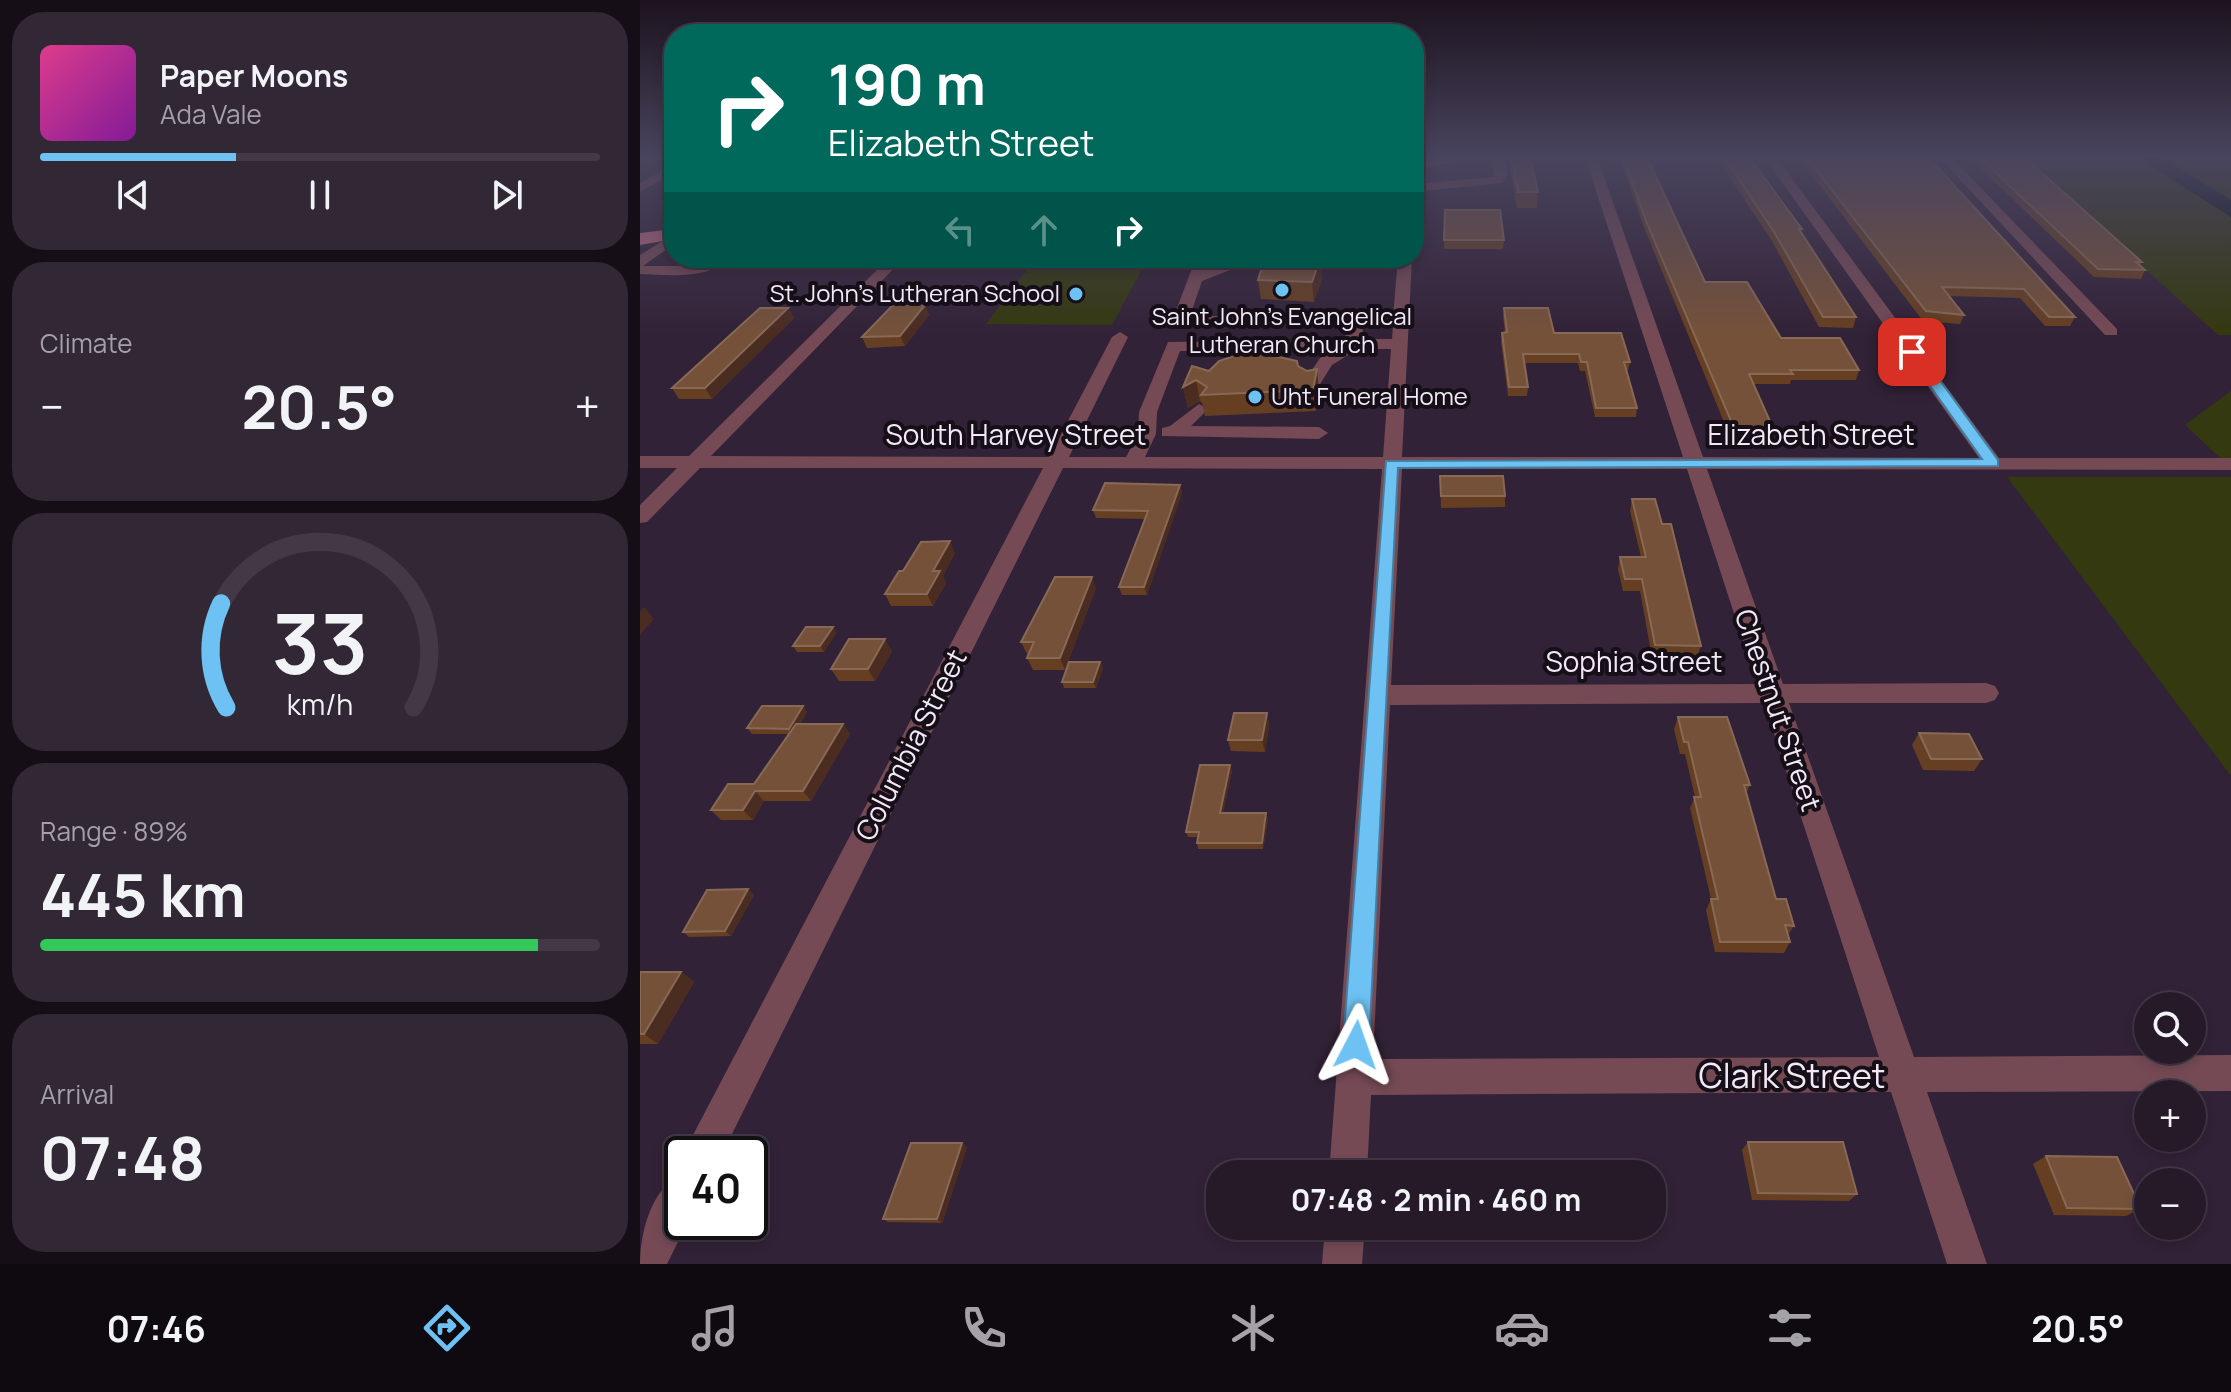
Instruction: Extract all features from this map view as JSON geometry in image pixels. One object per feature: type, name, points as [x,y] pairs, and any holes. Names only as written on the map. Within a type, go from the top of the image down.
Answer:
[{"type":"street","name":"Chestnut Street","points":[[1611,216],[1967,1264]]},
{"type":"street","points":[[1813,216],[1993,463]]},
{"type":"street","points":[[2001,216],[2111,332]]},
{"type":"street","points":[[640,262],[661,237]]},
{"type":"street","points":[[640,270],[702,268]]},
{"type":"street","points":[[640,517],[887,268]]},
{"type":"street","points":[[1200,268],[1180,321],[1355,322],[1400,333]]},
{"type":"street","points":[[1197,278],[1226,268]]},
{"type":"street","points":[[1349,1160],[1404,268]]},
{"type":"street","points":[[1353,345],[1355,322]]},
{"type":"street","points":[[1174,346],[1353,345],[1400,333]]},
{"type":"street","name":"Columbia Street","points":[[711,1136],[1120,337]]},
{"type":"street","points":[[1296,366],[1326,362],[1353,345]]},
{"type":"street","points":[[1174,346],[1215,363]]},
{"type":"street","points":[[1132,463],[1147,434],[1148,412],[1174,346]]},
{"type":"street","points":[[1311,385],[1326,362]]},
{"type":"street","points":[[1175,432],[1199,409]]},
{"type":"street","points":[[1307,411],[1336,463]]},
{"type":"street","points":[[1147,434],[1319,433]]},
{"type":"street","name":"South Harvey Street","points":[[640,462],[1391,464]]},
{"type":"street","name":"Elizabeth Street","points":[[1391,464],[2231,464]]},
{"type":"street","name":"Sophia Street","points":[[1378,695],[1986,693]]},
{"type":"street","name":"Clark Street","points":[[1354,1077],[2231,1073]]},
{"type":"street","points":[[646,1264],[664,1229]]},
{"type":"street","points":[[1342,1264],[1344,1240]]},
{"type":"green space","points":[[2087,216],[2231,216],[2231,335],[2218,335]]},
{"type":"green space","points":[[1028,268],[1143,268],[1112,325],[986,324]]},
{"type":"green space","points":[[2231,391],[2231,468],[2185,425]]},
{"type":"green space","points":[[2007,477],[2231,477],[2231,776]]},
{"type":"building","points":[[1445,216],[1501,216],[1504,240],[1444,240]]},
{"type":"building","points":[[1644,216],[1674,216],[1705,282],[1747,282],[1781,338],[1840,338],[1859,370],[1790,370],[1793,374],[1749,374],[1773,428],[1734,428]]},
{"type":"building","points":[[1763,216],[1792,216],[1856,317],[1823,317]]},
{"type":"building","points":[[1852,216],[1982,216],[2075,317],[2049,317],[2024,289],[1942,287],[1964,315],[1926,311]]},
{"type":"building","points":[[2042,216],[2090,216],[2142,262],[2136,262],[2145,270],[2098,269]]},
{"type":"building","points":[[1262,268],[1317,268],[1312,282],[1258,280]]},
{"type":"building","points":[[893,305],[925,305],[900,336],[862,337]]},
{"type":"building","points":[[760,308],[788,308],[705,388],[672,388]]},
{"type":"building","points":[[1504,308],[1548,308],[1554,333],[1621,333],[1630,362],[1624,362],[1637,408],[1596,408],[1587,362],[1581,362],[1579,354],[1523,354],[1528,387],[1509,387],[1502,333],[1507,332]]},
{"type":"building","points":[[1251,341],[1271,341],[1266,347],[1276,353],[1275,356],[1297,361],[1298,366],[1307,371],[1317,369],[1313,390],[1201,395],[1207,387],[1196,380],[1183,387],[1192,366],[1209,371],[1219,361],[1255,349],[1257,345]]},
{"type":"building","points":[[1440,476],[1503,476],[1505,496],[1441,496]]},
{"type":"building","points":[[1105,483],[1180,485],[1144,587],[1119,587],[1148,511],[1093,510]]},
{"type":"building","points":[[1632,499],[1655,499],[1662,524],[1671,524],[1701,646],[1655,645],[1642,579],[1625,579],[1620,557],[1646,557]]},
{"type":"building","points":[[950,541],[933,571],[940,571],[927,594],[885,594],[921,542]]},
{"type":"building","points":[[1055,577],[1092,577],[1060,658],[1027,658],[1034,642],[1021,642]]},
{"type":"building","points":[[806,627],[833,627],[820,646],[793,646]]},
{"type":"building","points":[[849,639],[885,639],[868,669],[831,669]]},
{"type":"building","points":[[1069,662],[1100,662],[1093,682],[1062,682]]},
{"type":"building","points":[[762,706],[803,706],[789,729],[747,728]]},
{"type":"building","points":[[1234,713],[1267,713],[1262,740],[1228,740]]},
{"type":"building","points":[[1678,717],[1727,717],[1750,785],[1744,785],[1776,899],[1786,899],[1794,926],[1785,925],[1790,942],[1720,942],[1711,899],[1718,899],[1694,797],[1701,797],[1688,742],[1684,742]]},
{"type":"building","points":[[796,724],[843,724],[803,791],[755,791],[743,810],[711,810],[728,784],[754,784]]},
{"type":"building","points":[[1919,733],[1969,734],[1982,759],[1931,759]]},
{"type":"building","points":[[1200,765],[1230,765],[1220,813],[1266,813],[1262,843],[1197,843],[1199,832],[1186,832]]},
{"type":"building","points":[[748,889],[725,931],[683,932],[707,890]]},
{"type":"building","points":[[640,972],[681,972],[644,1034],[640,1034]]},
{"type":"building","points":[[1748,1142],[1843,1142],[1857,1194],[1758,1193]]},
{"type":"building","points":[[911,1143],[962,1143],[937,1219],[883,1219]]},
{"type":"building","points":[[2046,1156],[2117,1157],[2134,1194],[2134,1209],[2067,1208]]},
{"type":"place","name":"Saint John's Evangelical Lutheran Church","points":[[1282,290]]},
{"type":"place","name":"St. John's Lutheran School","points":[[1076,294]]},
{"type":"place","name":"Uht Funeral Home","points":[[1255,397]]},
{"type":"route","points":[[1356,1045],[1391,464],[1993,463],[1912,352]]}]
